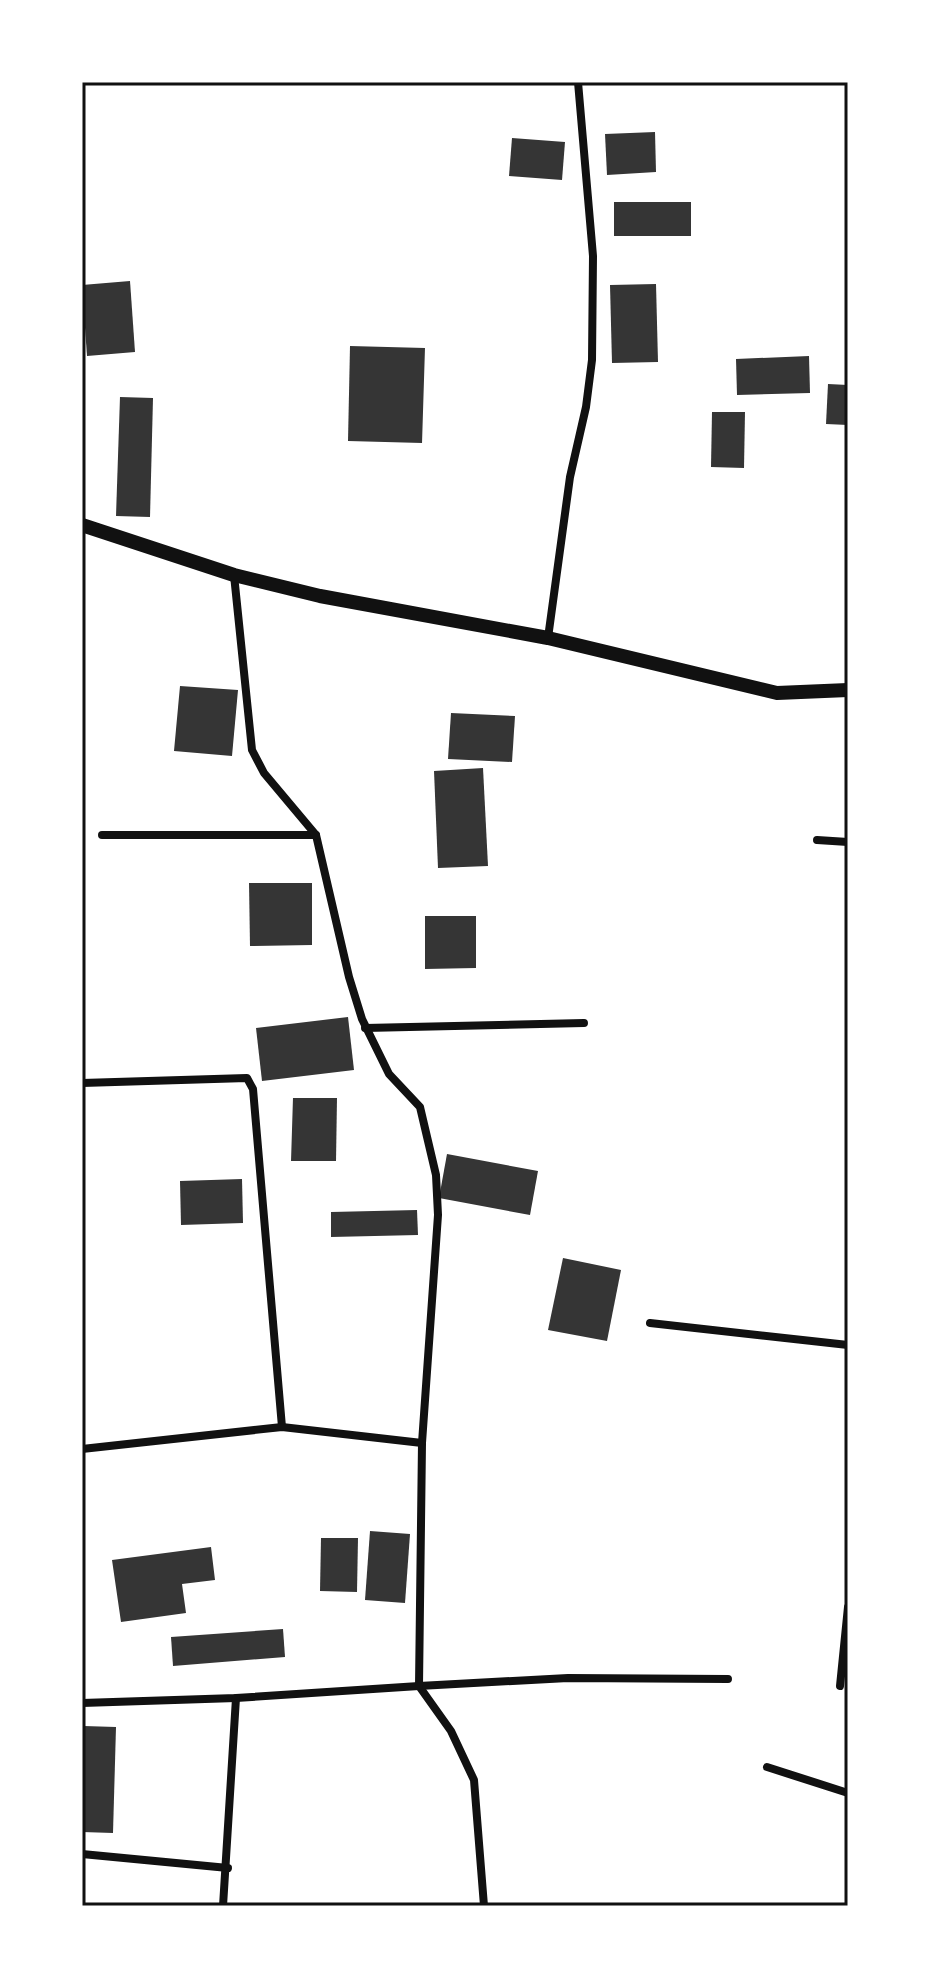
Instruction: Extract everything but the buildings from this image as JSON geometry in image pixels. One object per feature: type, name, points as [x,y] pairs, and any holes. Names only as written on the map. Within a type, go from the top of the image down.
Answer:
[{"type":"street","points":[[548,638],[570,477],[586,407],[592,360],[593,256],[578,82]]},
{"type":"street","points":[[82,525],[234,575],[320,596],[548,638],[777,693],[848,690]]},
{"type":"street","points":[[234,575],[252,750],[264,773],[316,835],[349,977],[365,1028],[389,1074],[420,1107],[436,1175],[438,1215],[422,1443],[419,1686],[451,1731],[474,1780],[484,1906]]},
{"type":"street","points":[[102,835],[316,835]]},
{"type":"street","points":[[817,840],[848,842]]},
{"type":"street","points":[[365,1028],[584,1023]]},
{"type":"street","points":[[82,1083],[247,1078],[253,1089],[282,1427]]},
{"type":"street","points":[[650,1323],[848,1345]]},
{"type":"street","points":[[82,1449],[282,1427],[422,1443]]},
{"type":"street","points":[[840,1686],[848,1607]]},
{"type":"street","points":[[82,1703],[236,1698],[568,1678],[728,1679]]},
{"type":"street","points":[[223,1906],[228,1868],[236,1698]]},
{"type":"street","points":[[767,1767],[848,1793]]},
{"type":"street","points":[[82,1854],[228,1868]]}]
